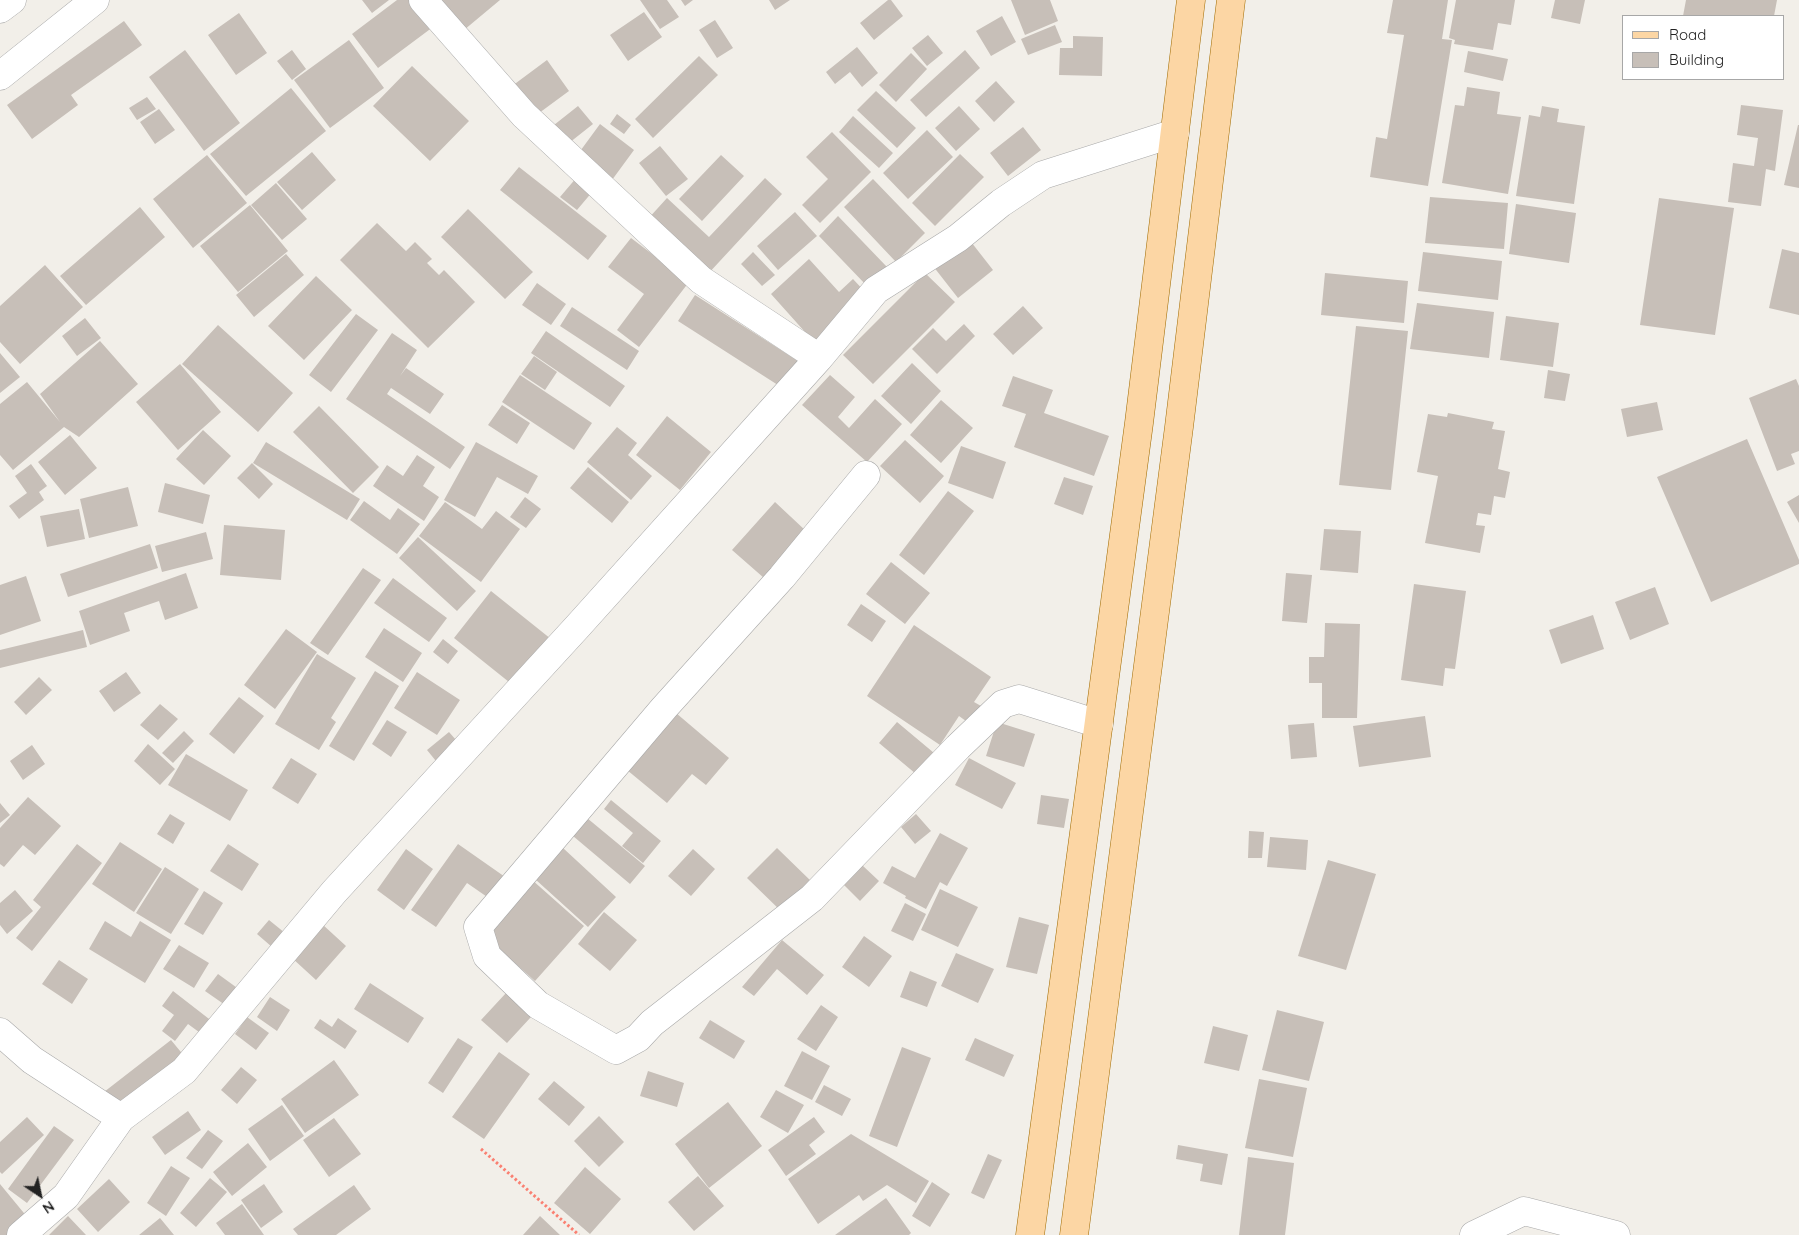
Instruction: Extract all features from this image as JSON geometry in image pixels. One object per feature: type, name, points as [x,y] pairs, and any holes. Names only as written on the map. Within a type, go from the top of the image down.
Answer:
[{"type":"main road","points":[[1030,1235],[1138,432],[1192,0]]},
{"type":"main road","points":[[1074,1235],[1180,417],[1231,0]]},
{"type":"street","points":[[0,9],[12,0]]},
{"type":"street","points":[[0,76],[95,0]]},
{"type":"street","points":[[423,0],[524,115],[701,280],[819,358]]},
{"type":"street","points":[[21,1235],[66,1196],[121,1118],[184,1071],[334,892],[578,626],[819,358],[876,290],[958,238],[1001,203],[1044,175],[1175,133]]},
{"type":"street","points":[[866,475],[782,577],[664,708],[478,927],[486,956],[538,1005],[616,1050],[638,1038],[652,1023],[812,898],[958,747],[1003,704],[1019,699],[1098,724]]},
{"type":"street","points":[[0,1032],[32,1060],[121,1118]]},
{"type":"street","points":[[1474,1235],[1524,1211],[1616,1235]]},
{"type":"path","points":[[480,1149],[579,1235]]},
{"type":"building","points":[[362,0],[389,0],[372,13]]},
{"type":"building","points":[[397,0],[419,0],[437,24],[378,68],[352,34]]},
{"type":"building","points":[[438,0],[500,0],[464,30]]},
{"type":"building","points":[[640,0],[667,0],[679,17],[660,29]]},
{"type":"building","points":[[681,0],[693,0],[685,6]]},
{"type":"building","points":[[769,0],[790,0],[775,10]]},
{"type":"building","points":[[888,0],[891,0],[903,16],[874,40],[860,23]]},
{"type":"building","points":[[1011,0],[1050,0],[1058,21],[1025,35]]},
{"type":"building","points":[[1393,0],[1448,0],[1442,39],[1452,40],[1428,186],[1370,177],[1376,137],[1387,139],[1404,35],[1387,33]]},
{"type":"building","points":[[1456,0],[1515,0],[1511,25],[1498,23],[1493,50],[1454,44],[1455,40],[1449,38]]},
{"type":"building","points":[[1555,0],[1585,0],[1580,24],[1551,18]]},
{"type":"building","points":[[1686,0],[1777,0],[1774,15],[1683,15]]},
{"type":"building","points":[[644,12],[662,37],[628,61],[610,35]]},
{"type":"building","points":[[239,13],[267,53],[236,75],[208,35]]},
{"type":"building","points":[[1002,16],[1016,42],[991,56],[976,31]]},
{"type":"building","points":[[715,20],[733,48],[717,58],[699,30]]},
{"type":"building","points":[[124,21],[142,45],[71,95],[78,105],[32,139],[7,105]]},
{"type":"building","points":[[1055,25],[1062,42],[1028,55],[1021,39]]},
{"type":"building","points":[[928,35],[943,53],[927,66],[912,48]]},
{"type":"building","points":[[1073,36],[1103,37],[1102,76],[1059,75],[1060,48],[1073,48]]},
{"type":"building","points":[[349,40],[384,88],[330,128],[294,80]]},
{"type":"building","points":[[857,47],[878,73],[862,87],[850,72],[835,84],[826,72]]},
{"type":"building","points":[[185,50],[240,123],[204,151],[149,77]]},
{"type":"building","points":[[292,50],[306,69],[292,80],[277,61]]},
{"type":"building","points":[[965,50],[980,68],[926,117],[910,100]]},
{"type":"building","points":[[1468,51],[1508,59],[1503,81],[1464,72]]},
{"type":"building","points":[[911,53],[927,69],[896,102],[879,85]]},
{"type":"building","points":[[699,56],[718,75],[653,138],[635,119]]},
{"type":"building","points":[[547,60],[569,91],[535,116],[512,86]]},
{"type":"building","points":[[412,66],[469,121],[430,161],[373,106]]},
{"type":"building","points":[[996,81],[1015,102],[994,122],[975,101]]},
{"type":"building","points":[[1467,87],[1500,92],[1497,114],[1521,117],[1508,194],[1442,183],[1455,105],[1464,106]]},
{"type":"building","points":[[291,88],[326,131],[246,196],[210,154]]},
{"type":"building","points":[[876,91],[916,128],[897,148],[857,110]]},
{"type":"building","points":[[147,97],[156,109],[137,120],[129,108]]},
{"type":"building","points":[[1741,105],[1783,110],[1775,171],[1766,169],[1761,206],[1728,202],[1733,163],[1754,166],[1758,138],[1737,135]]},
{"type":"building","points":[[578,106],[593,124],[569,143],[554,125]]},
{"type":"building","points":[[959,106],[980,129],[956,151],[935,128]]},
{"type":"building","points":[[1542,106],[1559,109],[1557,122],[1585,126],[1574,204],[1516,196],[1529,115],[1540,117]]},
{"type":"building","points":[[159,109],[175,130],[155,144],[140,122]]},
{"type":"building","points":[[617,114],[631,125],[624,134],[610,124]]},
{"type":"building","points":[[853,116],[893,153],[879,168],[839,132]]},
{"type":"building","points":[[600,124],[634,150],[612,180],[578,154]]},
{"type":"building","points":[[1799,125],[1799,188],[1784,185]]},
{"type":"building","points":[[1023,127],[1041,150],[1008,176],[990,153]]},
{"type":"building","points":[[927,130],[953,157],[908,199],[883,173]]},
{"type":"building","points":[[832,132],[871,172],[820,223],[802,205],[828,179],[806,157]]},
{"type":"building","points":[[660,146],[688,179],[666,196],[639,163]]},
{"type":"building","points":[[312,152],[336,180],[302,210],[277,182]]},
{"type":"building","points":[[960,154],[984,177],[935,226],[912,203]]},
{"type":"building","points":[[207,155],[247,203],[193,248],[153,199]]},
{"type":"building","points":[[721,155],[744,176],[702,221],[679,199]]},
{"type":"building","points":[[519,167],[607,236],[588,260],[500,190]]},
{"type":"building","points":[[577,177],[593,191],[577,210],[560,197]]},
{"type":"building","points":[[765,178],[782,194],[707,275],[647,220],[667,198],[709,237]]},
{"type":"building","points":[[873,179],[925,233],[896,262],[844,207]]},
{"type":"building","points":[[276,183],[307,219],[282,240],[251,205]]},
{"type":"building","points":[[1430,197],[1508,203],[1504,249],[1425,243]]},
{"type":"building","points":[[1659,198],[1734,208],[1715,335],[1640,325]]},
{"type":"building","points":[[1516,204],[1576,213],[1569,263],[1509,254]]},
{"type":"building","points":[[250,205],[288,251],[238,292],[200,246]]},
{"type":"building","points":[[140,207],[165,237],[86,305],[60,276]]},
{"type":"building","points":[[468,209],[533,272],[505,299],[441,237]]},
{"type":"building","points":[[795,212],[817,236],[778,270],[757,246]]},
{"type":"building","points":[[838,216],[887,267],[867,286],[819,236]]},
{"type":"building","points":[[377,223],[406,251],[415,242],[432,259],[427,263],[439,275],[444,270],[475,302],[428,348],[340,260]]},
{"type":"building","points":[[631,238],[689,282],[639,347],[617,330],[644,294],[608,267]]},
{"type":"building","points":[[968,238],[993,270],[958,298],[933,266]]},
{"type":"building","points":[[1782,249],[1799,253],[1799,315],[1769,308]]},
{"type":"building","points":[[753,252],[775,275],[762,286],[741,264]]},
{"type":"building","points":[[1423,252],[1502,261],[1498,300],[1418,291]]},
{"type":"building","points":[[286,254],[304,275],[254,317],[236,295]]},
{"type":"building","points":[[809,259],[839,292],[853,279],[867,294],[814,342],[771,294]]},
{"type":"building","points":[[45,265],[83,307],[20,364],[0,342],[0,306]]},
{"type":"building","points":[[925,273],[955,302],[873,384],[843,355]]},
{"type":"building","points":[[1325,273],[1408,281],[1404,323],[1321,315]]},
{"type":"building","points":[[316,276],[352,310],[304,360],[268,326]]},
{"type":"building","points":[[537,283],[566,304],[551,325],[522,305]]},
{"type":"building","points":[[695,295],[798,361],[781,387],[678,321]]},
{"type":"building","points":[[1417,303],[1494,312],[1489,358],[1410,349]]},
{"type":"building","points":[[1023,306],[1043,328],[1013,355],[993,334]]},
{"type":"building","points":[[572,307],[639,351],[627,370],[560,326]]},
{"type":"building","points":[[356,314],[378,330],[331,392],[309,375]]},
{"type":"building","points":[[1506,316],[1559,323],[1553,367],[1500,360]]},
{"type":"building","points":[[85,318],[101,338],[77,356],[62,336]]},
{"type":"building","points":[[964,324],[975,336],[937,374],[912,349],[933,328],[946,341]]},
{"type":"building","points":[[218,325],[293,393],[258,432],[182,364]]},
{"type":"building","points":[[1356,326],[1408,331],[1391,490],[1339,485]]},
{"type":"building","points":[[546,331],[625,386],[610,407],[531,353]]},
{"type":"building","points":[[392,333],[417,350],[400,376],[406,368],[444,394],[430,414],[391,388],[387,394],[465,447],[450,469],[346,399]]},
{"type":"building","points":[[100,341],[138,384],[79,437],[64,427],[13,470],[0,455],[0,404],[27,382],[60,422],[40,394]]},
{"type":"building","points":[[0,353],[20,377],[0,393]]},
{"type":"building","points":[[534,356],[557,372],[545,390],[521,374]]},
{"type":"building","points":[[912,363],[941,391],[911,424],[881,396]]},
{"type":"building","points":[[180,364],[221,412],[178,450],[136,402]]},
{"type":"building","points":[[1548,370],[1570,374],[1565,401],[1544,398]]},
{"type":"building","points":[[520,375],[592,423],[574,450],[502,402]]},
{"type":"building","points":[[830,375],[855,397],[838,417],[849,428],[875,399],[902,424],[867,462],[802,405]]},
{"type":"building","points":[[1013,376],[1053,390],[1044,413],[1109,436],[1094,476],[1014,447],[1026,414],[1002,406]]},
{"type":"building","points":[[1796,379],[1799,386],[1799,451],[1791,454],[1795,464],[1777,471],[1749,398]]},
{"type":"building","points":[[941,400],[973,428],[941,463],[910,435]]},
{"type":"building","points":[[1657,402],[1663,430],[1627,437],[1621,409]]},
{"type":"building","points":[[502,405],[530,423],[517,444],[488,425]]},
{"type":"building","points":[[319,406],[379,467],[353,493],[293,432]]},
{"type":"building","points":[[1448,413],[1494,422],[1492,429],[1505,431],[1498,469],[1510,472],[1505,498],[1494,496],[1491,515],[1478,513],[1476,525],[1485,526],[1480,553],[1425,543],[1438,476],[1417,472],[1428,414],[1447,417]]},
{"type":"building","points":[[667,416],[711,452],[680,490],[636,455]]},
{"type":"building","points":[[617,427],[637,443],[628,455],[652,476],[631,500],[587,462]]},
{"type":"building","points":[[203,430],[231,456],[204,485],[176,459]]},
{"type":"building","points":[[70,435],[97,468],[65,495],[38,462]]},
{"type":"building","points":[[1747,439],[1799,560],[1799,564],[1711,602],[1657,477]]},
{"type":"building","points":[[905,440],[944,476],[920,503],[880,466]]},
{"type":"building","points":[[266,442],[360,499],[347,520],[253,463]]},
{"type":"building","points":[[476,442],[538,476],[528,494],[497,477],[475,517],[444,500]]},
{"type":"building","points":[[961,446],[1006,462],[993,499],[948,483]]},
{"type":"building","points":[[417,455],[435,467],[423,486],[439,497],[424,521],[373,486],[387,465],[403,476]]},
{"type":"building","points":[[252,463],[273,484],[259,499],[237,478]]},
{"type":"building","points":[[31,464],[47,486],[39,492],[44,500],[19,519],[9,506],[27,493],[15,476]]},
{"type":"building","points":[[588,467],[629,502],[612,523],[570,488]]},
{"type":"building","points":[[1064,477],[1093,486],[1083,515],[1054,504]]},
{"type":"building","points":[[165,483],[210,495],[203,524],[158,512]]},
{"type":"building","points":[[128,487],[138,526],[89,538],[80,499]]},
{"type":"building","points":[[948,491],[974,511],[924,575],[899,555]]},
{"type":"building","points":[[1799,495],[1799,523],[1787,502]]},
{"type":"building","points":[[525,497],[541,509],[526,528],[510,517]]},
{"type":"building","points":[[364,501],[390,520],[398,508],[420,524],[397,554],[350,520]]},
{"type":"building","points":[[445,502],[482,529],[496,511],[520,529],[481,582],[419,536]]},
{"type":"building","points":[[775,502],[806,531],[764,578],[732,550]]},
{"type":"building","points":[[79,509],[85,539],[47,547],[40,516]]},
{"type":"building","points":[[224,525],[285,530],[281,580],[220,575]]},
{"type":"building","points":[[1324,529],[1361,531],[1358,573],[1320,570]]},
{"type":"building","points":[[206,532],[213,559],[162,572],[155,546]]},
{"type":"building","points":[[418,537],[476,591],[457,611],[399,558]]},
{"type":"building","points":[[150,544],[158,568],[68,597],[60,574]]},
{"type":"building","points":[[891,562],[930,593],[905,624],[866,594]]},
{"type":"building","points":[[363,568],[381,580],[328,655],[310,643]]},
{"type":"building","points":[[186,573],[198,608],[165,620],[159,601],[124,613],[130,631],[90,645],[79,611]]},
{"type":"building","points":[[1286,573],[1312,575],[1307,623],[1282,621]]},
{"type":"building","points":[[26,576],[41,621],[0,635],[0,585]]},
{"type":"building","points":[[393,578],[447,618],[429,642],[374,603]]},
{"type":"building","points":[[1414,584],[1466,591],[1455,669],[1445,668],[1443,686],[1401,680]]},
{"type":"building","points":[[1655,587],[1669,624],[1630,640],[1615,602]]},
{"type":"building","points":[[491,591],[551,639],[514,686],[454,638]]},
{"type":"building","points":[[861,604],[886,621],[872,642],[847,625]]},
{"type":"building","points":[[1593,615],[1604,649],[1561,664],[1549,630]]},
{"type":"building","points":[[1325,623],[1360,624],[1357,718],[1322,718],[1322,683],[1309,683],[1309,657],[1324,657]]},
{"type":"building","points":[[914,625],[991,677],[974,702],[981,706],[970,724],[959,716],[940,745],[867,696]]},
{"type":"building","points":[[384,628],[422,653],[403,682],[365,657]]},
{"type":"building","points":[[286,629],[317,652],[275,709],[244,685]]},
{"type":"building","points":[[83,630],[87,647],[0,668],[0,650]]},
{"type":"building","points":[[443,639],[458,651],[448,664],[433,652]]},
{"type":"building","points":[[317,654],[356,678],[331,718],[336,722],[319,750],[275,724]]},
{"type":"building","points":[[375,671],[399,686],[354,761],[329,746]]},
{"type":"building","points":[[126,672],[141,693],[114,712],[99,691]]},
{"type":"building","points":[[417,672],[460,700],[437,735],[394,708]]},
{"type":"building","points":[[39,677],[52,690],[26,715],[14,702]]},
{"type":"building","points":[[239,697],[264,716],[234,754],[209,734]]},
{"type":"building","points":[[160,704],[178,719],[158,740],[140,725]]},
{"type":"building","points":[[676,713],[729,758],[706,785],[692,774],[667,803],[627,770]]},
{"type":"building","points":[[1425,716],[1431,757],[1359,767],[1353,726]]},
{"type":"building","points":[[387,720],[407,732],[391,757],[372,744]]},
{"type":"building","points":[[897,722],[934,753],[916,774],[879,743]]},
{"type":"building","points":[[997,722],[1035,734],[1024,767],[986,756]]},
{"type":"building","points":[[1314,723],[1317,757],[1291,759],[1288,725]]},
{"type":"building","points":[[184,731],[194,741],[173,763],[162,753]]},
{"type":"building","points":[[449,732],[463,748],[440,766],[427,750]]},
{"type":"building","points":[[148,744],[175,769],[160,785],[134,761]]},
{"type":"building","points":[[32,745],[45,764],[23,780],[10,761]]},
{"type":"building","points":[[186,754],[248,790],[230,821],[168,785]]},
{"type":"building","points":[[291,758],[317,774],[298,804],[272,788]]},
{"type":"building","points":[[969,758],[1016,783],[1002,809],[955,785]]},
{"type":"building","points":[[1041,795],[1069,799],[1064,828],[1037,824]]},
{"type":"building","points":[[28,797],[61,826],[35,855],[23,845],[4,867],[0,864],[0,828]]},
{"type":"building","points":[[611,800],[661,841],[643,863],[622,846],[633,833],[604,809]]},
{"type":"building","points":[[0,803],[10,815],[0,823]]},
{"type":"building","points":[[170,814],[185,823],[173,844],[157,834]]},
{"type":"building","points":[[916,814],[931,831],[915,844],[901,827]]},
{"type":"building","points":[[587,818],[645,866],[630,884],[573,836]]},
{"type":"building","points":[[1249,831],[1264,832],[1262,858],[1248,858]]},
{"type":"building","points":[[940,833],[968,848],[947,886],[940,882],[926,909],[883,883],[892,866],[915,878]]},
{"type":"building","points":[[1270,837],[1308,840],[1306,870],[1267,867]]},
{"type":"building","points":[[120,842],[162,869],[134,912],[92,884]]},
{"type":"building","points":[[77,844],[102,863],[32,951],[16,938],[41,907],[33,900]]},
{"type":"building","points":[[228,844],[259,864],[242,891],[210,871]]},
{"type":"building","points":[[458,844],[508,879],[493,901],[467,883],[436,927],[411,910]]},
{"type":"building","points":[[563,848],[616,897],[588,927],[535,879]]},
{"type":"building","points":[[777,848],[813,883],[783,913],[747,878]]},
{"type":"building","points":[[406,849],[433,869],[404,910],[377,890]]},
{"type":"building","points":[[693,849],[715,869],[691,896],[668,876]]},
{"type":"building","points":[[1328,860],[1376,874],[1346,970],[1298,956]]},
{"type":"building","points":[[862,865],[879,881],[860,901],[843,884]]},
{"type":"building","points":[[165,867],[199,889],[171,934],[136,913]]},
{"type":"building","points":[[531,879],[584,926],[535,981],[482,934]]},
{"type":"building","points":[[940,889],[978,907],[958,947],[921,930]]},
{"type":"building","points":[[15,890],[33,911],[7,934],[0,925],[0,903]]},
{"type":"building","points":[[204,891],[223,903],[203,935],[184,924]]},
{"type":"building","points":[[905,903],[926,914],[913,941],[891,931]]},
{"type":"building","points":[[604,912],[637,940],[610,971],[578,944]]},
{"type":"building","points":[[1019,917],[1049,925],[1037,974],[1006,967]]},
{"type":"building","points":[[269,920],[285,933],[272,947],[257,934]]},
{"type":"building","points":[[105,921],[131,937],[140,921],[171,940],[145,983],[89,949]]},
{"type":"building","points":[[322,924],[346,946],[316,980],[292,958]]},
{"type":"building","points":[[864,936],[892,956],[869,987],[842,967]]},
{"type":"building","points":[[782,940],[824,975],[807,995],[777,969],[754,996],[742,987]]},
{"type":"building","points":[[179,945],[209,963],[194,988],[163,969]]},
{"type":"building","points":[[956,953],[994,969],[978,1003],[941,986]]},
{"type":"building","points":[[59,960],[88,979],[72,1004],[42,984]]},
{"type":"building","points":[[910,971],[937,982],[927,1007],[900,997]]},
{"type":"building","points":[[218,974],[240,990],[228,1007],[205,991]]},
{"type":"building","points":[[370,983],[424,1018],[408,1043],[354,1009]]},
{"type":"building","points":[[173,991],[213,1022],[203,1035],[188,1024],[175,1041],[162,1031],[174,1015],[162,1006]]},
{"type":"building","points":[[506,993],[531,1017],[507,1043],[481,1020]]},
{"type":"building","points":[[270,997],[290,1010],[277,1031],[257,1017]]},
{"type":"building","points":[[821,1005],[838,1017],[816,1051],[797,1039]]},
{"type":"building","points":[[1277,1010],[1324,1022],[1309,1081],[1262,1070]]},
{"type":"building","points":[[247,1017],[269,1033],[256,1050],[235,1034]]},
{"type":"building","points":[[338,1018],[357,1031],[345,1049],[314,1028],[320,1019],[332,1027]]},
{"type":"building","points":[[710,1020],[745,1041],[734,1059],[699,1038]]},
{"type":"building","points":[[1213,1026],[1248,1035],[1239,1071],[1204,1063]]},
{"type":"building","points":[[458,1038],[473,1047],[443,1093],[428,1083]]},
{"type":"building","points":[[975,1038],[1014,1055],[1004,1077],[965,1060]]},
{"type":"building","points":[[171,1040],[185,1057],[118,1109],[104,1092]]},
{"type":"building","points":[[902,1047],[931,1058],[897,1147],[869,1136]]},
{"type":"building","points":[[802,1051],[830,1066],[812,1100],[784,1086]]},
{"type":"building","points":[[499,1052],[530,1074],[484,1139],[452,1117]]},
{"type":"building","points":[[334,1060],[359,1095],[305,1133],[281,1099]]},
{"type":"building","points":[[241,1067],[257,1080],[237,1104],[221,1090]]},
{"type":"building","points":[[648,1071],[684,1083],[677,1107],[640,1096]]},
{"type":"building","points":[[1259,1079],[1307,1088],[1293,1157],[1245,1148]]},
{"type":"building","points":[[554,1081],[585,1107],[569,1126],[538,1099]]},
{"type":"building","points":[[824,1085],[851,1099],[842,1116],[815,1102]]},
{"type":"building","points":[[776,1090],[804,1105],[788,1133],[760,1117]]},
{"type":"building","points":[[728,1102],[762,1146],[709,1188],[675,1144]]},
{"type":"building","points":[[282,1105],[304,1136],[270,1161],[248,1129]]},
{"type":"building","points":[[188,1111],[201,1130],[165,1155],[152,1137]]},
{"type":"building","points":[[599,1116],[624,1142],[599,1167],[574,1141]]},
{"type":"building","points":[[27,1117],[44,1135],[2,1174],[0,1172],[0,1142]]},
{"type":"building","points":[[814,1117],[825,1132],[809,1145],[816,1154],[786,1176],[768,1150]]},
{"type":"building","points":[[334,1118],[361,1154],[329,1177],[303,1140]]},
{"type":"building","points":[[54,1126],[74,1140],[27,1203],[8,1189]]},
{"type":"building","points":[[208,1130],[223,1141],[202,1169],[186,1158]]},
{"type":"building","points":[[851,1134],[929,1181],[916,1203],[887,1185],[863,1201],[859,1195],[818,1224],[788,1179]]},
{"type":"building","points":[[248,1143],[267,1167],[232,1196],[213,1172]]},
{"type":"building","points":[[1178,1145],[1228,1154],[1222,1185],[1200,1181],[1203,1164],[1176,1159]]},
{"type":"building","points":[[988,1154],[1002,1160],[984,1199],[971,1193]]},
{"type":"building","points":[[1248,1157],[1294,1163],[1285,1235],[1239,1235]]},
{"type":"building","points":[[171,1166],[190,1178],[166,1216],[147,1203]]},
{"type":"building","points":[[585,1167],[621,1199],[590,1234],[554,1203]]},
{"type":"building","points":[[698,1176],[724,1206],[694,1231],[668,1202]]},
{"type":"building","points":[[210,1178],[227,1192],[196,1227],[180,1213]]},
{"type":"building","points":[[109,1179],[130,1202],[98,1232],[77,1209]]},
{"type":"building","points":[[932,1182],[950,1194],[930,1227],[912,1216]]},
{"type":"building","points":[[0,1184],[28,1218],[7,1235],[0,1235]]},
{"type":"building","points":[[264,1184],[283,1212],[261,1228],[241,1200]]},
{"type":"building","points":[[354,1185],[371,1209],[336,1235],[298,1235],[293,1229]]},
{"type":"building","points":[[886,1198],[911,1233],[909,1235],[835,1235]]},
{"type":"building","points":[[242,1204],[264,1235],[225,1235],[216,1223]]},
{"type":"building","points":[[68,1216],[86,1235],[49,1235]]},
{"type":"building","points":[[540,1216],[560,1235],[523,1235]]},
{"type":"building","points":[[160,1218],[174,1235],[139,1235]]}]
